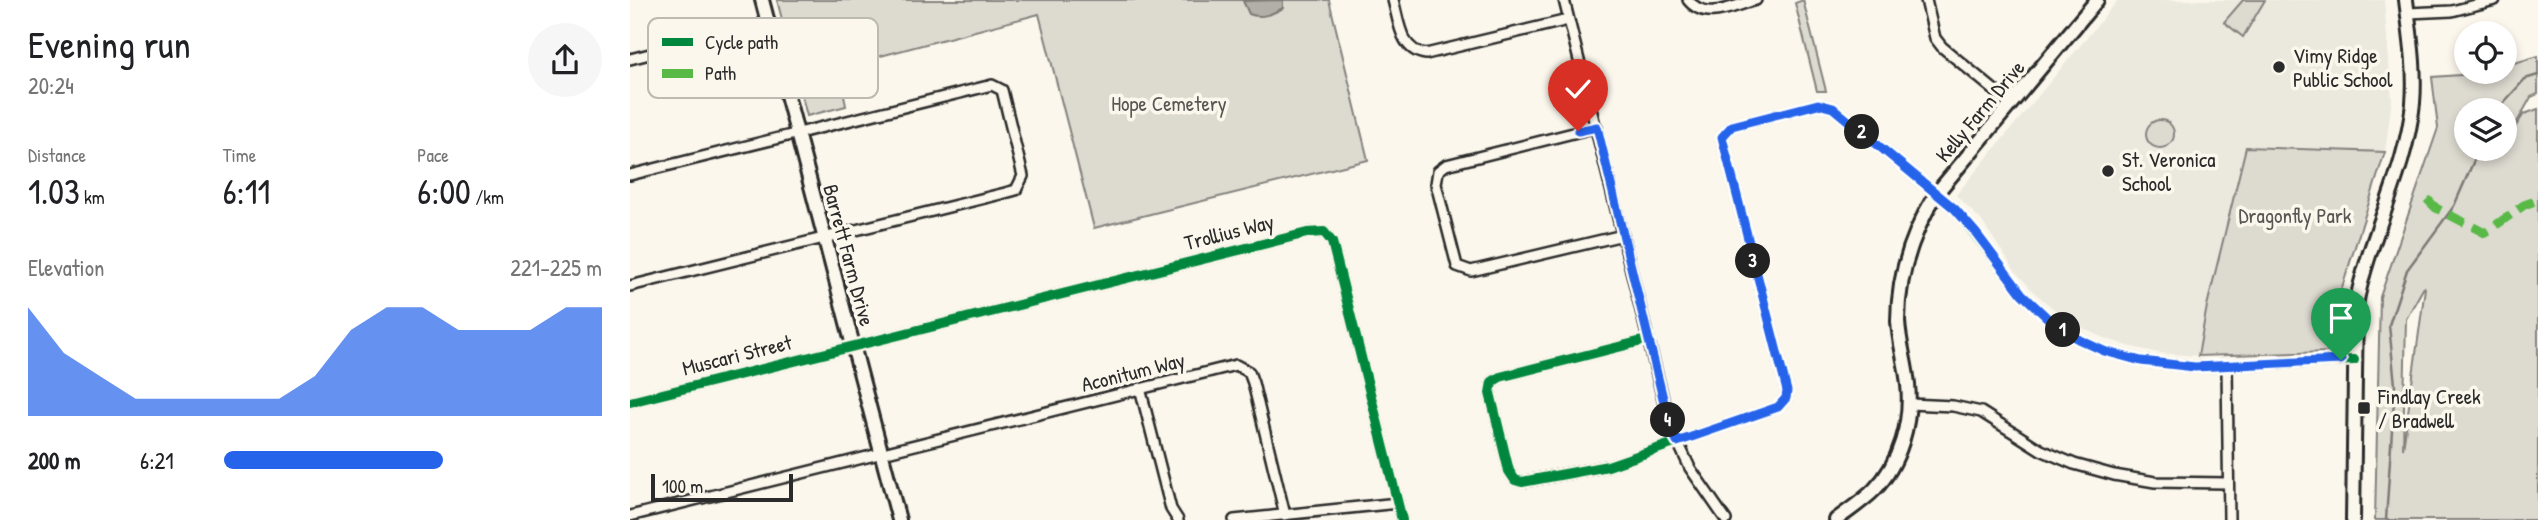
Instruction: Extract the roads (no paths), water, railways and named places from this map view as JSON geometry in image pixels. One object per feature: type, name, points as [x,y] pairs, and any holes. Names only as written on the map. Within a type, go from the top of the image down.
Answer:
[{"type":"street","name":"Barrett Farm Drive","points":[[762,0],[766,18]]},
{"type":"street","points":[[1393,0],[1407,45],[1416,52],[1426,54],[1569,20]]},
{"type":"street","points":[[1564,0],[1669,423],[1690,468],[1726,520]]},
{"type":"street","points":[[1688,0],[1696,9],[1708,13],[1756,0]]},
{"type":"street","points":[[1926,0],[1935,38],[1942,47],[2011,104]]},
{"type":"street","name":"Kelly Farm Drive","points":[[1836,520],[1874,490],[1888,473],[1905,430],[1909,404],[1898,324],[1901,283],[1910,245],[1936,194],[2097,0]]},
{"type":"street","points":[[2353,520],[2356,306],[2362,273],[2403,159],[2413,103],[2414,80],[2407,6],[2452,11],[2495,0]]},
{"type":"street","points":[[630,58],[648,54]]},
{"type":"street","points":[[630,175],[995,85],[1002,90],[1023,176],[1016,190],[630,286]]},
{"type":"street","name":"Barrett Farm Drive","points":[[788,98],[900,520]]},
{"type":"street","points":[[1650,339],[1500,377],[1492,382],[1490,393],[1509,471],[1515,480],[1522,482],[1608,466],[1778,407],[1786,398],[1787,391],[1722,137],[1732,126],[1825,104],[1955,209],[2022,294],[2057,327],[2104,351],[2141,361],[2195,367],[2354,359]]},
{"type":"street","points":[[1597,127],[1447,165],[1438,171],[1436,184],[1457,266],[1463,270],[1471,271],[1623,235]]},
{"type":"street","name":"Trollius Way","points":[[853,346],[1307,233],[1324,232],[1332,242],[1402,520]]},
{"type":"street","name":"Muscari Street","points":[[630,402],[853,346]]},
{"type":"street","name":"Aconitum Way","points":[[630,516],[1236,365],[1249,372],[1285,515]]},
{"type":"street","points":[[2227,366],[2229,520]]},
{"type":"street","points":[[1140,388],[1171,509],[1178,520]]},
{"type":"street","points":[[1909,404],[1953,406],[1981,412],[2041,450],[2074,464],[2114,475],[2155,482],[2228,483]]},
{"type":"street","points":[[1234,520],[1398,503]]},
{"type":"waterway","points":[[2508,98],[2525,79],[2538,75]]},
{"type":"waterway","points":[[2386,520],[2395,385],[2389,325],[2407,270],[2454,206],[2474,161]]},
{"type":"place","name":"Vimy Ridge Public School","points":[[2279,67]]},
{"type":"place","name":"St. Veronica School","points":[[2108,171]]},
{"type":"place","name":"Findlay Creek / Bradwell","points":[[2364,408]]},
{"type":"park label","name":"Hope Cemetery","points":[[1169,103]]},
{"type":"park label","name":"Dragonfly Park","points":[[2295,215]]}]
